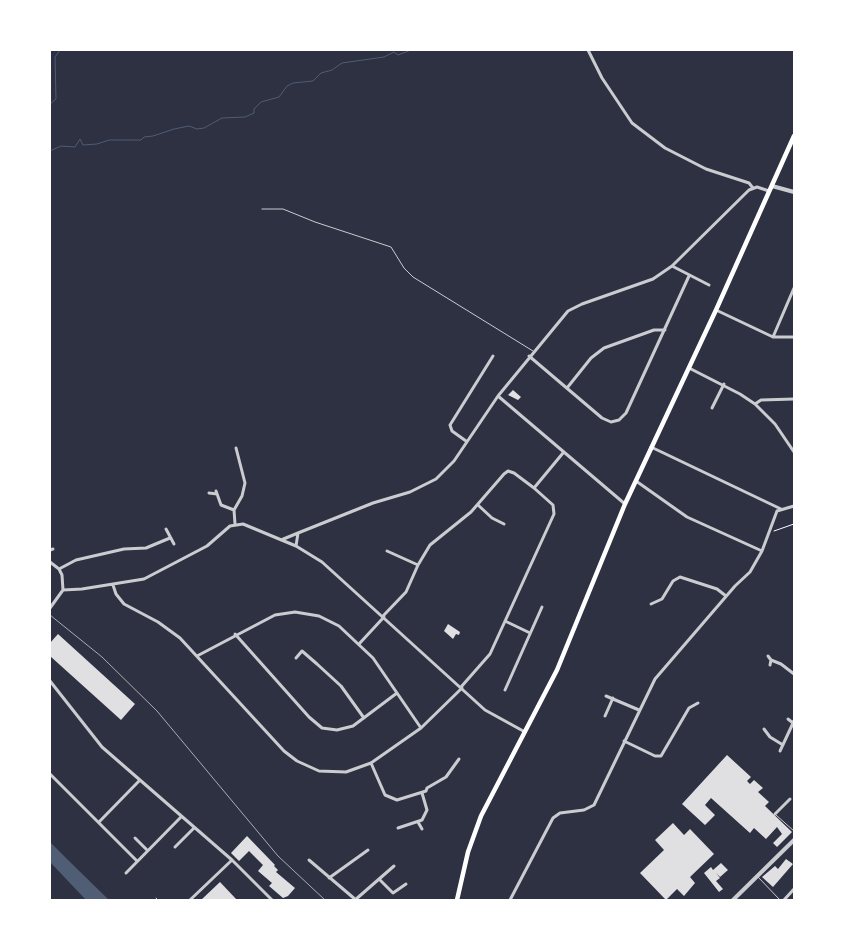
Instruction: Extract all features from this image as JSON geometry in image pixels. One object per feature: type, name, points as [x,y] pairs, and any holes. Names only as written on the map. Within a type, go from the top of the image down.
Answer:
[{"type":"main road","points":[[457,900],[468,852],[481,816],[557,670],[625,504],[716,310],[794,136]]},
{"type":"street","points":[[588,50],[602,78],[632,123],[665,148],[706,168],[749,183],[753,188],[769,191]]},
{"type":"street","points":[[772,186],[794,192]]},
{"type":"street","points":[[281,540],[426,485],[445,471],[529,356],[572,309],[645,283],[672,266],[753,188]]},
{"type":"street","points":[[672,266],[709,285]]},
{"type":"street","points":[[529,356],[605,420],[619,420],[626,413],[689,276]]},
{"type":"street","points":[[773,337],[794,288]]},
{"type":"street","points":[[716,310],[773,337],[794,337]]},
{"type":"street","points":[[567,388],[591,358],[604,348],[654,330],[665,330]]},
{"type":"street","points":[[466,440],[452,431],[450,425],[493,356]]},
{"type":"street","points":[[689,368],[724,384],[755,404],[775,424],[794,452]]},
{"type":"street","points":[[712,408],[724,384]]},
{"type":"street","points":[[498,396],[625,504]]},
{"type":"street","points":[[755,404],[761,400],[794,400]]},
{"type":"street","points":[[651,447],[781,509]]},
{"type":"street","points":[[235,524],[234,510],[242,496],[245,483],[236,448]]},
{"type":"street","points":[[534,488],[563,453]]},
{"type":"street","points":[[113,585],[116,594],[124,604],[170,629],[280,747],[298,761],[319,771],[336,773],[351,771],[371,764],[421,728],[461,688],[490,654],[555,512],[551,502],[516,474],[507,472],[478,505],[435,540],[418,565],[404,596],[359,644]]},
{"type":"street","points":[[636,481],[687,517],[762,550]]},
{"type":"street","points":[[209,493],[216,492],[220,505],[234,510]]},
{"type":"street","points":[[478,505],[492,518],[504,524]]},
{"type":"street","points":[[510,900],[553,818],[560,813],[584,810],[594,805],[650,687],[666,665],[726,596],[750,572],[762,550],[776,513],[781,509],[794,506]]},
{"type":"street","points":[[63,590],[113,585],[150,576],[206,546],[235,524],[247,525],[296,546],[328,566],[484,710],[525,732]]},
{"type":"street","points":[[166,529],[174,544]]},
{"type":"street","points":[[296,546],[295,539],[298,533]]},
{"type":"street","points":[[59,569],[76,560],[124,549],[146,548],[170,538]]},
{"type":"street","points":[[387,551],[418,565]]},
{"type":"street","points":[[50,562],[59,569],[62,575],[63,590],[50,608]]},
{"type":"street","points":[[651,604],[662,599],[675,579],[683,577],[717,589],[726,596]]},
{"type":"street","points":[[505,690],[542,608]]},
{"type":"street","points":[[197,656],[235,634],[275,615],[301,612],[331,621],[359,644],[377,663],[421,728]]},
{"type":"street","points":[[505,621],[530,633]]},
{"type":"street","points":[[235,634],[318,726],[329,730],[341,730],[353,726],[397,693]]},
{"type":"street","points":[[296,658],[302,651],[317,664],[341,686],[364,718]]},
{"type":"street","points":[[768,656],[770,662],[782,664],[794,674]]},
{"type":"street","points":[[50,681],[102,748],[232,860],[272,900]]},
{"type":"street","points":[[606,696],[639,710]]},
{"type":"street","points":[[605,716],[613,698]]},
{"type":"street","points":[[693,705],[694,698]]},
{"type":"street","points":[[624,741],[655,756],[661,756],[689,708],[698,704]]},
{"type":"street","points":[[780,751],[794,722],[788,719]]},
{"type":"street","points":[[764,729],[770,737],[783,745]]},
{"type":"street","points":[[371,764],[388,798],[399,800],[422,793],[446,777],[459,759]]},
{"type":"street","points":[[50,774],[137,861]]},
{"type":"street","points":[[98,822],[139,781]]},
{"type":"street","points":[[398,828],[422,820],[428,810],[422,793]]},
{"type":"street","points":[[776,814],[790,799]]},
{"type":"street","points":[[126,873],[180,817]]},
{"type":"street","points":[[418,822],[422,830]]},
{"type":"street","points":[[176,847],[194,828]]},
{"type":"street","points":[[135,838],[148,850]]},
{"type":"street","points":[[733,900],[794,840]]},
{"type":"street","points":[[329,878],[368,850]]},
{"type":"street","points":[[190,900],[232,860]]},
{"type":"street","points":[[309,860],[356,900],[394,866]]},
{"type":"street","points":[[379,879],[394,893],[406,884]]},
{"type":"street","points":[[784,900],[794,889]]},
{"type":"lane","points":[[262,209],[283,209],[315,222],[391,247],[404,268],[413,277],[533,351]]},
{"type":"lane","points":[[776,814],[794,831]]},
{"type":"lane","points":[[757,876],[780,900]]},
{"type":"path","points":[[767,533],[794,524]]},
{"type":"water","points":[[50,842],[109,900],[86,900],[50,862]]},
{"type":"building","points":[[513,390],[521,397],[518,400],[508,395]]},
{"type":"building","points":[[448,624],[460,632],[453,639],[444,631]]},
{"type":"building","points":[[58,634],[135,704],[121,720],[50,656],[50,643]]},
{"type":"building","points":[[727,755],[751,777],[747,781],[750,784],[754,780],[763,788],[758,792],[769,802],[765,806],[792,832],[777,847],[773,843],[782,834],[777,827],[766,839],[754,828],[750,833],[711,798],[705,805],[715,815],[705,825],[682,804]]},
{"type":"building","points":[[673,823],[684,835],[690,829],[714,854],[690,877],[695,883],[684,896],[677,889],[666,900],[640,873],[664,850],[655,840]]},
{"type":"building","points":[[247,836],[275,865],[278,870],[276,872],[295,888],[288,896],[283,898],[269,886],[272,883],[258,871],[263,865],[249,851],[239,861],[231,853]]},
{"type":"building","points":[[786,859],[793,864],[773,887],[762,877],[775,866],[778,869]]},
{"type":"building","points":[[721,863],[728,870],[720,877],[716,873],[720,878],[716,881],[723,889],[719,892],[704,873],[711,867],[713,870]]},
{"type":"building","points":[[220,882],[237,900],[201,900]]},
{"type":"waterway","points":[[50,104],[56,99],[55,57],[60,50]]},
{"type":"waterway","points":[[50,151],[61,146],[75,147],[80,139],[83,145],[97,144],[109,140],[141,140],[144,137],[189,126],[197,129],[204,128],[222,118],[245,117],[254,113],[254,109],[261,102],[279,97],[287,86],[293,83],[313,81],[321,73],[332,70],[342,63],[384,57],[394,52],[398,55],[411,50]]},
{"type":"railway","points":[[50,615],[102,657],[157,711],[278,856],[325,900]]}]
